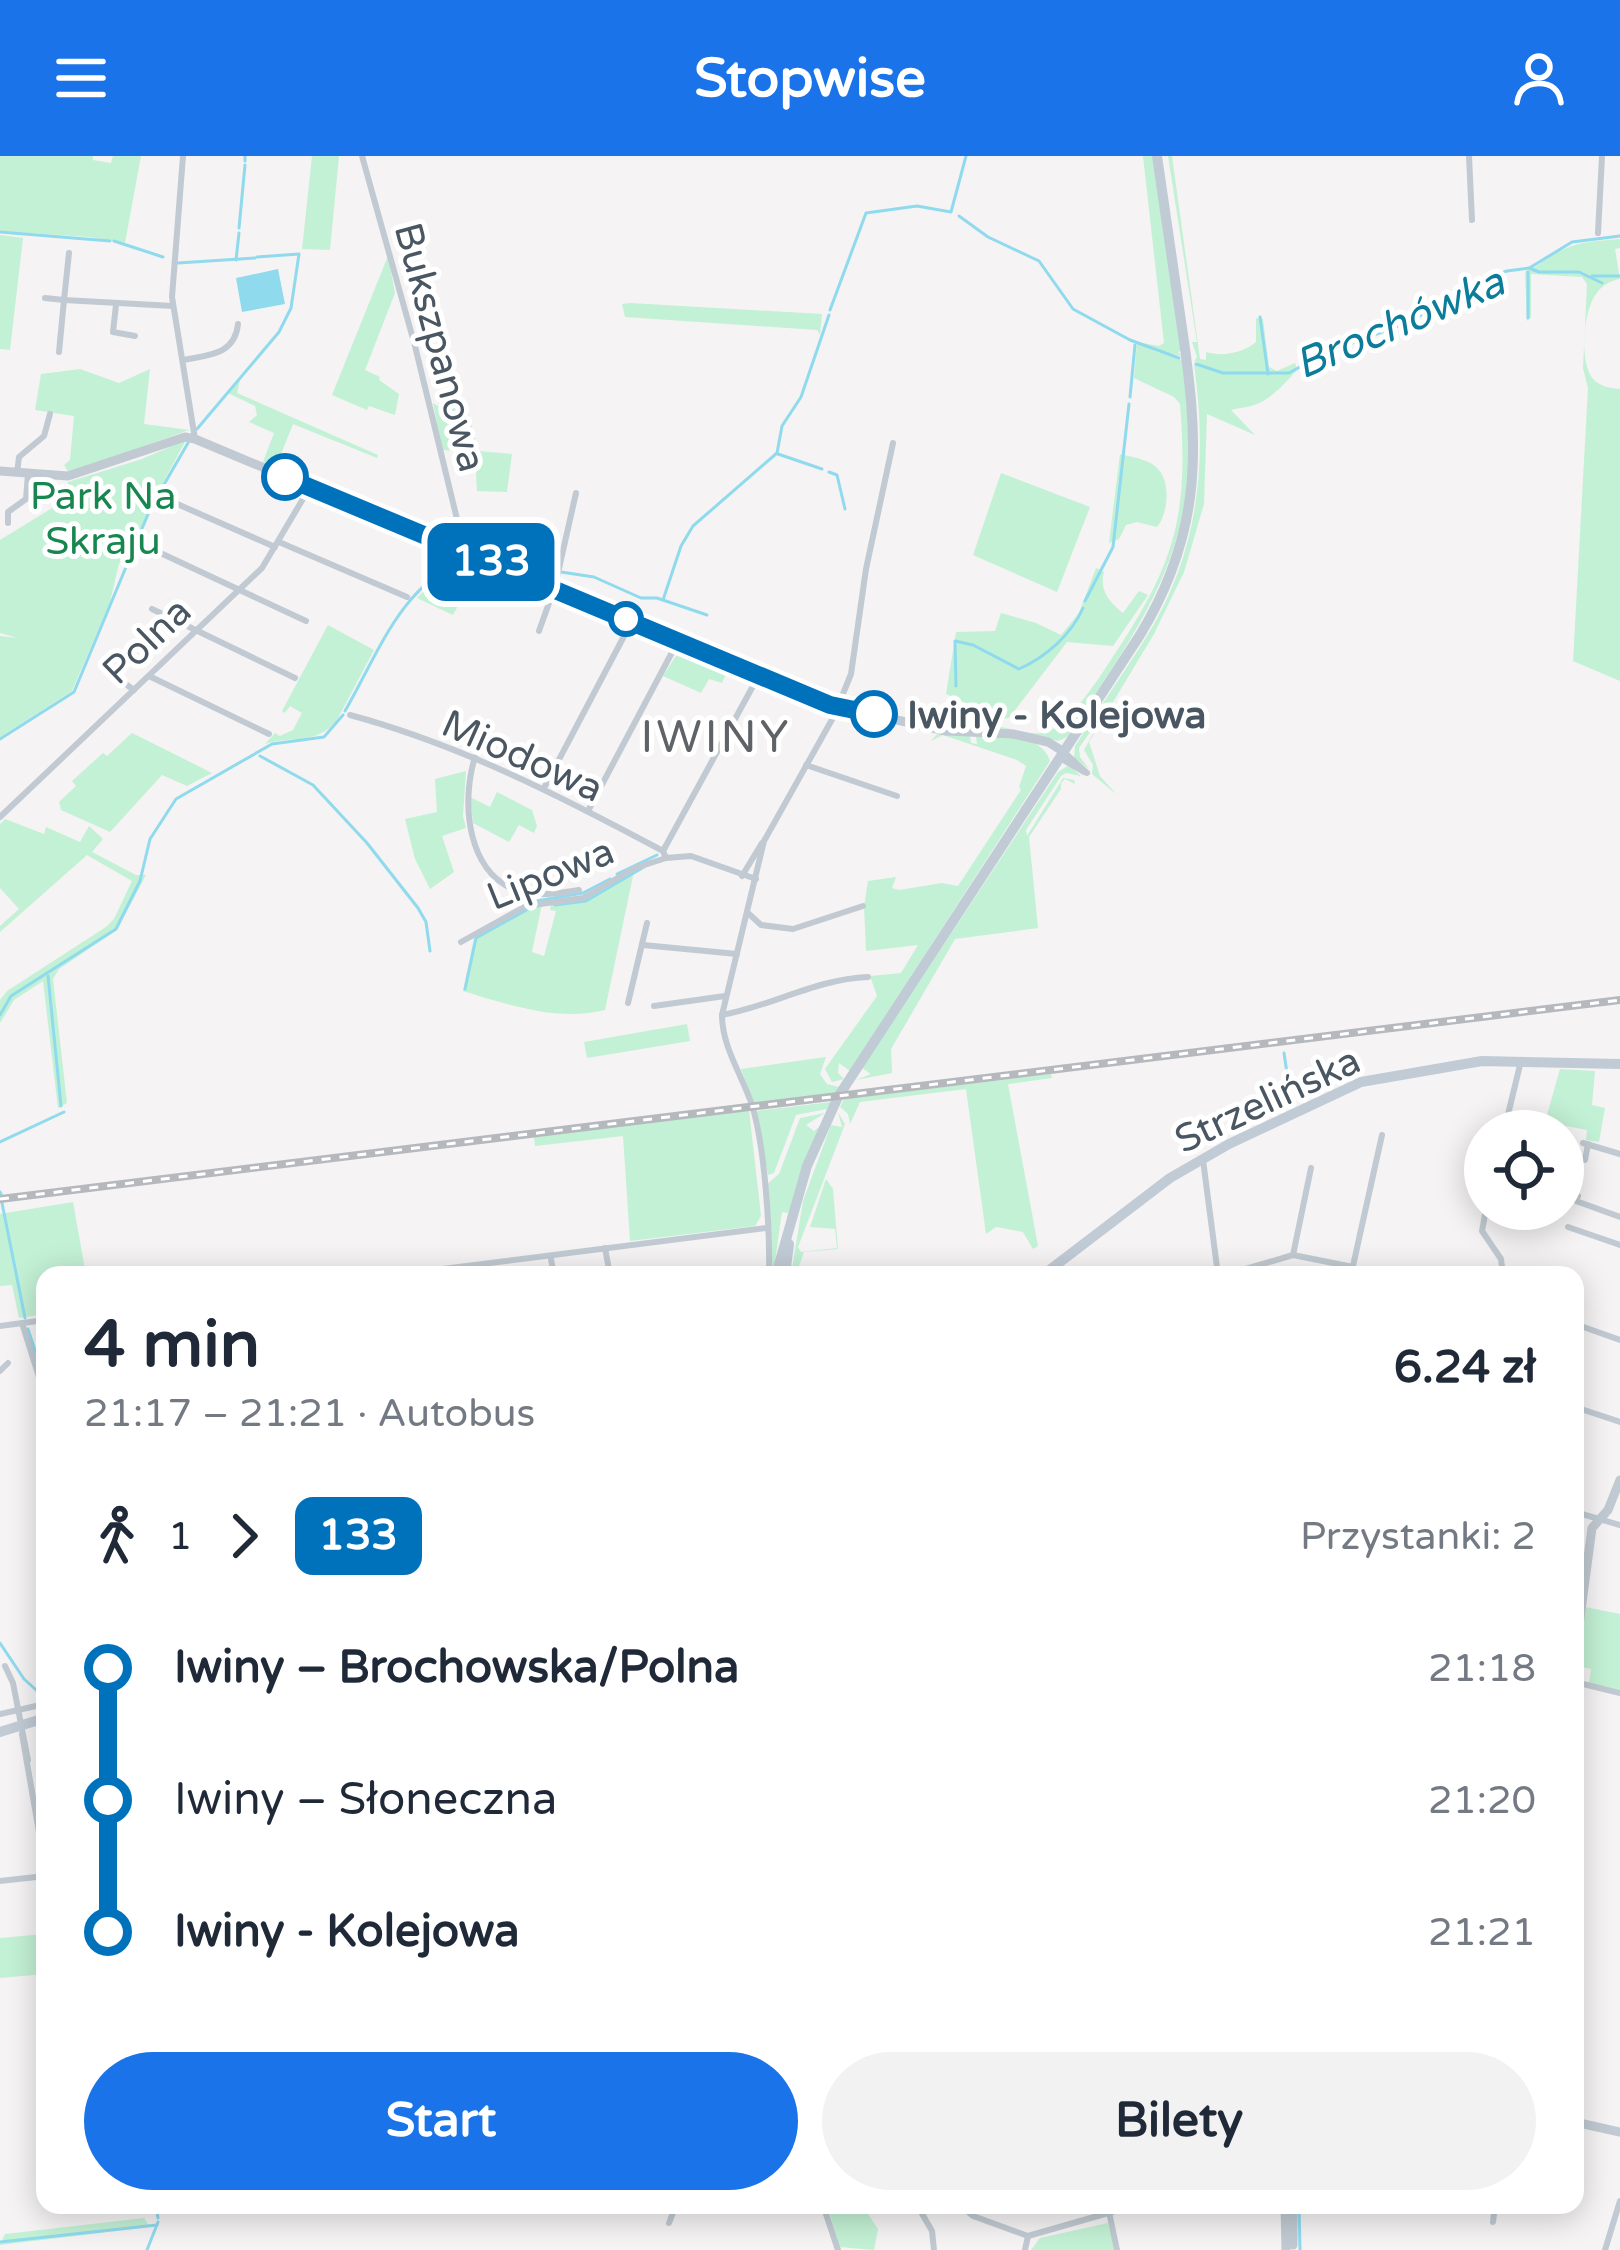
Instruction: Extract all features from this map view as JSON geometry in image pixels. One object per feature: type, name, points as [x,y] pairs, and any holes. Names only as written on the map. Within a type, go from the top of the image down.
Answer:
[{"type":"main road","points":[[779,1266],[804,1176],[849,1079],[1156,607],[1180,550],[1196,468],[1189,369],[1157,156]]},
{"type":"main road","name":"Strzelińska","points":[[1056,1266],[1130,1205],[1203,1158],[1361,1082],[1426,1068],[1521,1060],[1620,1064]]},
{"type":"main road","points":[[0,1732],[36,1722]]},
{"type":"street","points":[[183,156],[173,305],[191,434]]},
{"type":"street","name":"Bukszpanowa","points":[[362,156],[465,552]]},
{"type":"street","points":[[1468,156],[1472,220]]},
{"type":"street","points":[[1598,233],[1602,156]]},
{"type":"street","points":[[59,352],[69,253]]},
{"type":"street","points":[[45,298],[173,305]]},
{"type":"street","points":[[116,304],[113,332],[135,336]]},
{"type":"street","points":[[183,363],[225,351],[236,339],[238,324]]},
{"type":"street","points":[[8,523],[8,512],[26,500],[19,457],[44,436],[50,414]]},
{"type":"street","points":[[0,471],[68,476],[191,434],[839,706],[920,725],[1031,738],[1062,755]]},
{"type":"street","points":[[742,876],[839,706],[855,662],[866,569],[893,443]]},
{"type":"street","name":"Polna","points":[[1,813],[262,568],[310,487]]},
{"type":"street","points":[[539,631],[554,589],[576,493]]},
{"type":"street","points":[[176,503],[407,597]]},
{"type":"street","points":[[154,550],[306,621]]},
{"type":"street","points":[[152,609],[295,678]]},
{"type":"street","points":[[544,788],[632,621]]},
{"type":"street","points":[[588,811],[678,641]]},
{"type":"street","points":[[118,659],[114,678],[134,690]]},
{"type":"street","points":[[664,856],[759,675]]},
{"type":"street","points":[[149,676],[269,734]]},
{"type":"street","name":"Miodowa","points":[[350,715],[475,757],[588,811],[664,856],[691,856],[756,879]]},
{"type":"street","points":[[475,757],[467,811],[476,846],[488,867],[523,893],[579,890]]},
{"type":"street","points":[[806,765],[896,796]]},
{"type":"street","points":[[764,841],[722,1015],[724,1035],[752,1106],[775,1266]]},
{"type":"street","name":"Lipowa","points":[[461,942],[526,906],[583,898],[664,856]]},
{"type":"street","points":[[748,913],[761,925],[793,929],[863,906]]},
{"type":"street","points":[[628,1003],[647,923]]},
{"type":"street","points":[[643,945],[737,954]]},
{"type":"street","points":[[722,1015],[763,1007],[795,991],[868,977]]},
{"type":"street","points":[[655,1006],[725,996]]},
{"type":"street","points":[[1509,1110],[1521,1060]]},
{"type":"street","points":[[1353,1266],[1382,1135]]},
{"type":"street","points":[[1585,1160],[1586,1144],[1620,1154]]},
{"type":"street","points":[[1203,1158],[1220,1266]]},
{"type":"street","points":[[1293,1255],[1311,1168]]},
{"type":"street","points":[[1584,1201],[1620,1216]]},
{"type":"street","points":[[470,1266],[766,1228]]},
{"type":"street","points":[[1482,1230],[1502,1266]]},
{"type":"street","points":[[1577,1230],[1620,1245]]},
{"type":"street","points":[[605,1248],[608,1266]]},
{"type":"street","points":[[1253,1266],[1293,1255],[1334,1266]]},
{"type":"street","points":[[551,1259],[552,1266]]},
{"type":"street","points":[[0,1326],[36,1321]]},
{"type":"street","points":[[22,1323],[36,1367]]},
{"type":"street","points":[[1584,1327],[1620,1340]]},
{"type":"street","points":[[0,1371],[8,1363]]},
{"type":"street","points":[[1584,1410],[1620,1422]]},
{"type":"street","points":[[1584,1583],[1592,1532],[1620,1480]]},
{"type":"street","points":[[1584,1515],[1620,1526]]},
{"type":"street","points":[[4,1666],[14,1688],[36,1811]]},
{"type":"street","points":[[1584,1684],[1620,1693]]},
{"type":"street","points":[[0,1714],[36,1706]]},
{"type":"street","points":[[0,1881],[36,1877]]},
{"type":"street","points":[[1584,2124],[1620,2132]]},
{"type":"street","points":[[1605,2250],[1620,2201]]},
{"type":"street","points":[[669,2223],[672,2214]]},
{"type":"street","points":[[826,2214],[838,2250]]},
{"type":"street","points":[[922,2214],[932,2230],[934,2250]]},
{"type":"street","points":[[971,2214],[1028,2236],[1102,2214]]},
{"type":"street","points":[[1109,2214],[1118,2250]]},
{"type":"street","points":[[1289,2214],[1290,2250]]},
{"type":"street","points":[[1492,2222],[1493,2214]]},
{"type":"street","points":[[1025,2250],[1028,2236]]},
{"type":"green space","points":[[0,156],[93,156],[93,160],[111,163],[113,156],[141,156],[125,243],[0,231]]},
{"type":"green space","points":[[312,156],[339,156],[330,250],[302,249]]},
{"type":"green space","points":[[1143,156],[1154,156],[1182,356],[1149,349],[1182,360],[1191,420],[1188,486],[1180,527],[1135,632],[1067,737],[1058,741],[1017,731],[975,729],[992,726],[1038,733],[1062,723],[1093,687],[1126,636],[1171,546],[1182,483],[1180,404],[1134,378],[1137,342],[1164,343]]},
{"type":"green space","points":[[1168,156],[1172,156],[1200,359],[1206,360],[1206,352],[1232,353],[1256,342],[1256,318],[1263,319],[1269,367],[1277,371],[1295,363],[1297,370],[1265,400],[1231,410],[1255,435],[1207,414],[1204,504],[1184,572],[1154,634],[1089,742],[1100,776],[1116,794],[1092,774],[1093,765],[1084,750],[1110,703],[1079,748],[1089,769],[1074,758],[1075,746],[1165,604],[1188,539],[1199,471],[1194,365],[1206,367],[1194,361],[1192,342],[1197,342]]},
{"type":"green space","points":[[0,235],[23,238],[10,350],[0,349]]},
{"type":"green space","points":[[1620,239],[1620,248],[1615,249],[1620,279],[1596,294],[1585,334],[1587,284],[1582,277],[1531,274],[1531,317],[1527,321],[1525,271],[1574,245]]},
{"type":"green space","points":[[388,256],[395,293],[365,370],[399,394],[395,415],[369,406],[367,410],[332,395]]},
{"type":"green space","points":[[622,304],[822,314],[820,335],[817,330],[625,317]]},
{"type":"green space","points":[[1584,339],[1593,379],[1620,389],[1620,681],[1573,661],[1588,388]]},
{"type":"green space","points":[[80,369],[119,383],[150,369],[144,424],[189,430],[69,473],[64,465],[70,460],[74,416],[35,410],[41,374]]},
{"type":"green space","points":[[240,380],[237,393],[377,458],[293,424],[276,467],[263,462],[274,433],[249,422],[257,415],[255,406],[228,393]]},
{"type":"green space","points":[[465,399],[478,451],[512,454],[507,492],[477,491],[475,452],[442,450],[433,403]]},
{"type":"green space","name":"Park Na Skraju","points":[[186,440],[127,565],[119,563],[110,602],[72,691],[0,737],[0,636],[18,638],[0,633],[0,540],[57,505],[65,506],[68,482]]},
{"type":"green space","points":[[1120,454],[1158,469],[1165,482],[1166,506],[1157,527],[1137,522],[1126,525],[1119,539],[1109,543]]},
{"type":"green space","points":[[1001,473],[1090,507],[1057,592],[973,555]]},
{"type":"green space","points":[[469,561],[480,565],[453,615],[417,598],[445,569]]},
{"type":"green space","points":[[1096,568],[1104,572],[1106,595],[1123,613],[1139,591],[1148,595],[1113,646],[1067,642],[1009,718],[1000,719],[946,694],[956,632],[995,631],[1001,613],[1061,635],[1079,613]]},
{"type":"green space","points":[[328,625],[374,650],[338,718],[323,733],[265,744],[275,733],[280,736],[293,730],[302,713],[290,706],[282,711]]},
{"type":"green space","points":[[681,648],[729,667],[722,683],[709,679],[701,693],[663,676]]},
{"type":"green space","points":[[939,732],[970,736],[971,743],[977,744],[976,737],[1019,737],[1038,745],[1050,761],[850,1071],[839,1063],[838,1073],[844,1079],[832,1082],[825,1069],[877,996],[870,976],[901,973],[918,945],[866,951],[868,881],[896,877],[892,888],[899,890],[942,883],[958,886],[1021,790],[1026,766],[943,735],[931,741]]},
{"type":"green space","points":[[132,733],[212,773],[187,786],[162,775],[110,832],[61,810],[59,802],[76,786],[72,781]]},
{"type":"green space","points":[[1069,765],[1081,776],[1061,776],[1026,830],[1027,836],[1063,778],[1074,780],[1075,784],[1065,779],[1061,783],[1029,837],[1038,928],[955,939],[891,1049],[892,1073],[856,1080],[871,1074],[862,1068],[1058,772]]},
{"type":"green space","points":[[466,771],[466,828],[442,836],[454,872],[430,889],[415,859],[405,819],[437,812],[435,779]]},
{"type":"green space","points":[[497,792],[532,810],[534,833],[519,825],[509,842],[473,823],[470,797],[490,807]]},
{"type":"green space","points":[[5,819],[44,834],[46,827],[80,842],[89,826],[103,839],[92,852],[136,875],[146,875],[117,930],[59,969],[53,979],[67,1103],[58,1108],[43,981],[14,1000],[0,1023],[0,1000],[106,927],[132,881],[87,855],[0,932],[0,926],[19,909],[0,888],[0,824]]},
{"type":"green space","points":[[634,871],[605,1010],[552,1013],[463,991],[474,938],[519,911],[542,904],[532,952],[544,956],[556,911],[550,910],[551,904],[585,900]]},
{"type":"green space","points":[[687,1024],[690,1041],[587,1058],[584,1042]]},
{"type":"green space","points":[[826,1057],[820,1074],[827,1084],[839,1087],[835,1094],[754,1104],[741,1069]]},
{"type":"green space","points":[[1560,1069],[1595,1071],[1592,1105],[1605,1108],[1599,1142],[1586,1140],[1584,1110],[1548,1110]]},
{"type":"green space","points":[[1051,1074],[1052,1078],[1008,1084],[1038,1246],[1033,1249],[1023,1232],[996,1227],[986,1234],[966,1089],[860,1102],[850,1124],[840,1107],[844,1099]]},
{"type":"green space","points":[[831,1102],[827,1109],[796,1115],[774,1173],[768,1175],[756,1111]]},
{"type":"green space","points":[[749,1110],[761,1216],[755,1226],[630,1241],[623,1136],[535,1146],[534,1137]]},
{"type":"green space","points":[[838,1112],[845,1124],[798,1247],[801,1252],[837,1248],[835,1229],[810,1227],[826,1179],[833,1189],[838,1249],[804,1252],[799,1266],[792,1266],[803,1201],[831,1125],[842,1127]]},
{"type":"green space","points":[[825,1113],[806,1125],[814,1131],[820,1126],[786,1224],[788,1213],[782,1212],[774,1266],[770,1266],[766,1185],[779,1174],[800,1118]]},
{"type":"green space","points":[[73,1202],[84,1266],[36,1266],[36,1315],[19,1318],[12,1285],[0,1286],[0,1214]]},
{"type":"green space","points":[[1585,1607],[1620,1614],[1620,1690],[1589,1683],[1591,1669],[1584,1667]]},
{"type":"green space","points":[[36,1935],[36,1975],[0,1978],[0,1938]]},
{"type":"green space","points":[[868,2214],[878,2229],[874,2250],[840,2247],[830,2215]]},
{"type":"green space","points":[[144,2218],[150,2227],[0,2245],[5,2234]]},
{"type":"green space","points":[[1108,2223],[1115,2250],[1031,2250],[1040,2238]]},
{"type":"water","points":[[278,269],[285,304],[242,312],[236,278]]},
{"type":"waterway","points":[[245,156],[245,161]]},
{"type":"waterway","name":"Brochówka","points":[[830,310],[866,213],[917,206],[951,212],[966,156]]},
{"type":"waterway","points":[[239,228],[245,165]]},
{"type":"waterway","name":"Brochówka","points":[[959,216],[988,237],[1039,261],[1073,309],[1130,340],[1179,358]]},
{"type":"waterway","points":[[0,232],[110,241]]},
{"type":"waterway","points":[[236,260],[239,233]]},
{"type":"waterway","points":[[1531,267],[1572,242],[1620,236]]},
{"type":"waterway","points":[[114,241],[163,257]]},
{"type":"waterway","points":[[197,429],[279,332],[291,308],[299,254],[257,257]]},
{"type":"waterway","points":[[178,263],[255,258]]},
{"type":"waterway","name":"Brochówka","points":[[1196,364],[1223,373],[1289,373],[1325,353],[1409,322],[1507,271],[1579,272],[1602,283]]},
{"type":"waterway","points":[[1528,272],[1528,318]]},
{"type":"waterway","points":[[1592,276],[1620,276]]},
{"type":"waterway","name":"Brochówka","points":[[663,600],[681,546],[693,526],[777,453],[782,426],[801,397],[829,315]]},
{"type":"waterway","points":[[1260,317],[1268,374]]},
{"type":"waterway","points":[[1130,397],[1135,345]]},
{"type":"waterway","points":[[1085,601],[1113,547],[1129,404]]},
{"type":"waterway","points":[[0,739],[74,692],[151,507],[188,443]]},
{"type":"waterway","points":[[778,454],[822,469]]},
{"type":"waterway","points":[[829,472],[837,475],[845,509]]},
{"type":"waterway","name":"Brochówka","points":[[480,554],[501,550],[554,570]]},
{"type":"waterway","name":"Brochówka","points":[[345,711],[409,602],[445,570],[468,558]]},
{"type":"waterway","name":"Brochówka","points":[[561,572],[594,577],[641,598],[657,598],[707,615]]},
{"type":"waterway","points":[[956,686],[955,641],[1019,669],[1057,644],[1083,608]]},
{"type":"waterway","name":"Brochówka","points":[[0,1015],[11,996],[116,929],[140,881],[150,839],[176,799],[272,744],[324,737],[343,715]]},
{"type":"waterway","points":[[260,756],[313,785],[367,843],[418,908],[426,922],[430,951]]},
{"type":"waterway","points":[[617,874],[657,855]]},
{"type":"waterway","points":[[555,905],[586,901],[644,867]]},
{"type":"waterway","points":[[519,904],[583,893],[610,879]]},
{"type":"waterway","points":[[465,989],[476,938],[530,908]]},
{"type":"waterway","points":[[48,976],[61,1106]]},
{"type":"waterway","points":[[1284,1053],[1292,1107]]},
{"type":"waterway","points":[[0,1142],[64,1112]]},
{"type":"waterway","points":[[2,1203],[25,1318]]},
{"type":"waterway","points":[[28,1329],[36,1353]]},
{"type":"waterway","points":[[0,1643],[36,1690]]},
{"type":"waterway","points":[[157,2214],[158,2218]]},
{"type":"waterway","points":[[1299,2214],[1300,2250]]},
{"type":"waterway","points":[[147,2250],[158,2222]]},
{"type":"waterway","points":[[0,2242],[157,2225]]},
{"type":"railway","points":[[0,1199],[1620,1000]]},
{"type":"bus line","name":"133","points":[[285,477],[830,705],[874,714]]},
{"type":"place","name":"Iwiny - Kolejowa","points":[[874,714]]},
{"type":"district","name":"IWINY","points":[[716,736]]}]
